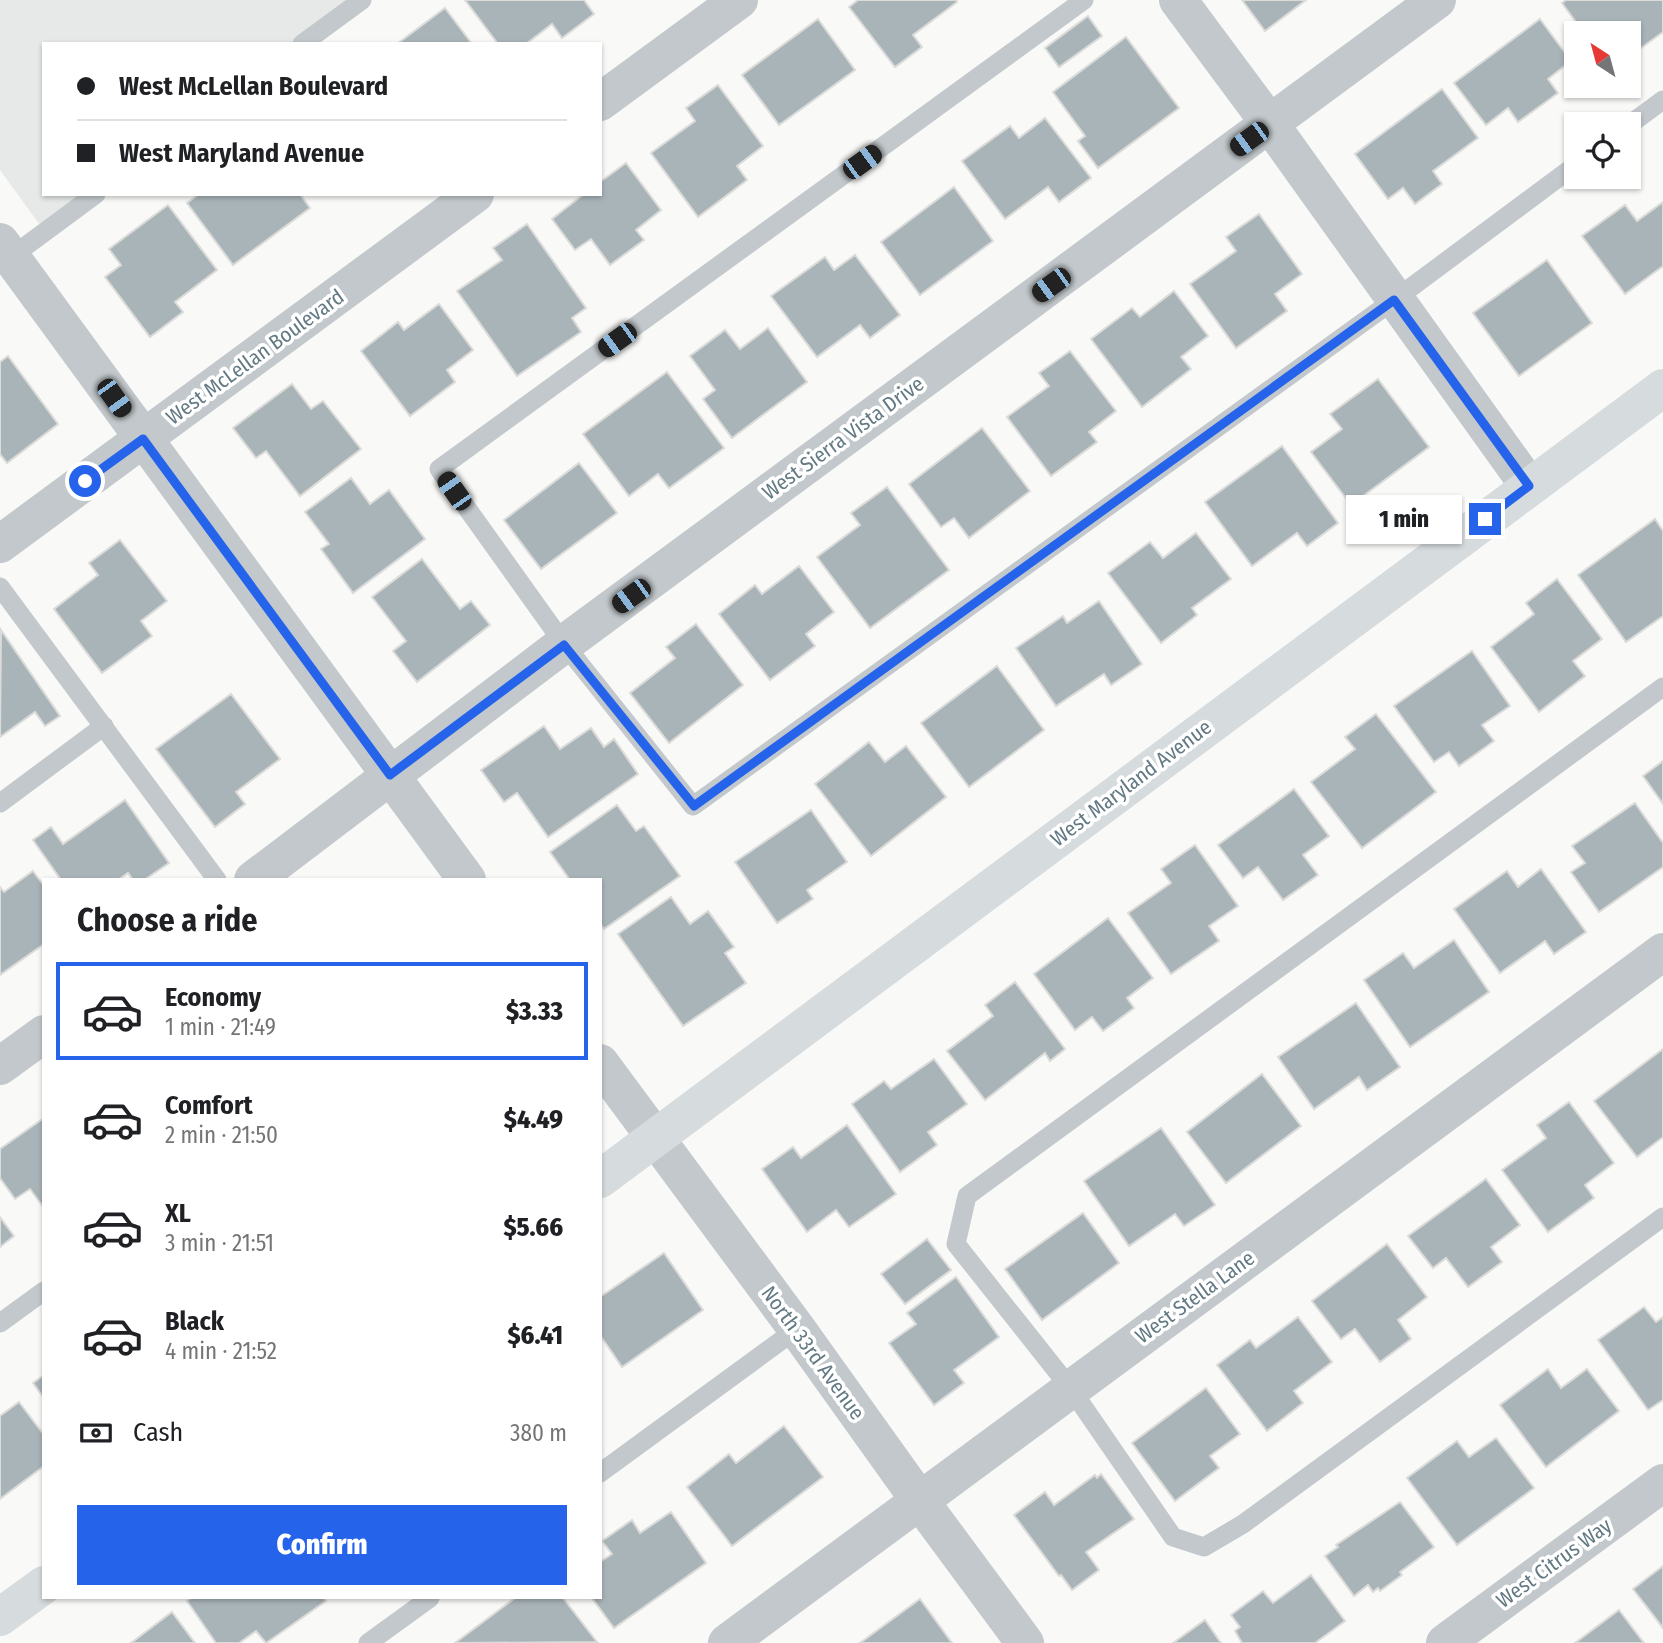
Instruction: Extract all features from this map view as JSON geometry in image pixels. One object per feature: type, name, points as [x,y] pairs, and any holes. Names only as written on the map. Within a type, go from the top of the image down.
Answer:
[{"type":"street","points":[[602,101],[739,0]]},
{"type":"street","points":[[1178,0],[1529,486]]},
{"type":"street","name":"West Sierra Vista Drive","points":[[256,878],[564,645],[1437,0]]},
{"type":"street","name":"West McLellan Boulevard","points":[[0,544],[472,196]]},
{"type":"street","points":[[6,249],[466,878]]},
{"type":"street","name":"West Maryland Avenue","points":[[602,1178],[1663,388]]},
{"type":"street","name":"West Stella Lane","points":[[727,1643],[1663,953]]},
{"type":"street","points":[[0,1066],[42,1035]]},
{"type":"street","name":"North 33rd Avenue","points":[[602,1066],[1025,1643]]},
{"type":"street","name":"West Citrus Way","points":[[1445,1643],[1663,1483]]},
{"type":"street","points":[[0,1617],[42,1586]]},
{"type":"lane","points":[[305,42],[362,0]]},
{"type":"lane","points":[[1084,0],[439,469],[564,645],[694,806],[1394,300],[1564,174]]},
{"type":"lane","points":[[1641,116],[1663,100]]},
{"type":"lane","points":[[6,249],[93,196]]},
{"type":"lane","points":[[0,587],[217,878]]},
{"type":"lane","points":[[1663,687],[967,1196],[957,1244],[1071,1389],[1173,1536],[1204,1547],[1243,1524],[1663,1217]]},
{"type":"lane","points":[[0,803],[104,726]]},
{"type":"lane","points":[[0,1323],[42,1292]]},
{"type":"lane","points":[[602,1472],[797,1329]]},
{"type":"lane","points":[[368,1643],[429,1599]]},
{"type":"shaded area","points":[[0,0],[362,0],[305,42],[42,42],[42,196],[93,196],[45,232],[0,170]]},
{"type":"building","points":[[465,0],[584,0],[594,14],[562,38],[552,24],[529,42],[496,42]]},
{"type":"building","points":[[858,0],[957,2],[913,35],[922,47],[895,67],[849,7]]},
{"type":"building","points":[[1242,0],[1306,0],[1265,31]]},
{"type":"building","points":[[1566,0],[1663,0],[1663,32],[1642,47],[1642,21],[1575,21],[1562,3]]},
{"type":"building","points":[[445,8],[470,42],[400,42]]},
{"type":"building","points":[[1088,16],[1102,36],[1059,67],[1045,48]]},
{"type":"building","points":[[818,19],[855,70],[779,125],[742,75]]},
{"type":"building","points":[[1540,19],[1564,52],[1564,66],[1548,79],[1558,93],[1518,122],[1508,108],[1486,125],[1454,83]]},
{"type":"building","points":[[1126,37],[1179,108],[1098,168],[1078,141],[1085,136],[1053,92]]},
{"type":"building","points":[[718,85],[763,146],[737,166],[747,180],[698,217],[651,153],[695,121],[686,108]]},
{"type":"building","points":[[1442,89],[1478,138],[1433,171],[1442,184],[1415,204],[1403,188],[1388,199],[1355,154]]},
{"type":"building","points":[[1045,118],[1091,178],[1059,202],[1048,187],[1005,219],[962,161],[1010,126],[1019,138]]},
{"type":"building","points":[[626,163],[661,210],[636,230],[644,240],[610,265],[591,239],[575,250],[552,219],[581,196],[602,196],[602,181]]},
{"type":"building","points":[[954,187],[993,241],[920,295],[881,242]]},
{"type":"building","points":[[196,196],[301,196],[310,208],[233,265],[187,203]]},
{"type":"building","points":[[1663,202],[1663,266],[1625,294],[1582,236],[1625,205],[1637,221]]},
{"type":"building","points":[[168,205],[217,270],[175,302],[183,312],[150,337],[105,277],[121,265],[109,249]]},
{"type":"building","points":[[1259,214],[1302,274],[1275,294],[1287,311],[1236,348],[1190,284],[1236,251],[1226,237]]},
{"type":"building","points":[[527,224],[586,308],[572,318],[581,332],[517,376],[457,291],[502,260],[493,248]]},
{"type":"building","points":[[855,255],[900,315],[870,338],[860,325],[817,357],[771,296],[825,257],[834,270]]},
{"type":"building","points":[[1547,260],[1592,323],[1519,376],[1473,313]]},
{"type":"building","points":[[1174,291],[1208,336],[1181,357],[1191,369],[1142,407],[1091,339],[1132,308],[1140,317]]},
{"type":"building","points":[[439,304],[473,350],[447,370],[455,382],[410,416],[361,351],[398,322],[404,330]]},
{"type":"building","points":[[768,328],[807,382],[732,438],[703,399],[715,390],[690,356],[725,330],[740,349]]},
{"type":"building","points":[[1070,351],[1116,411],[1089,432],[1097,442],[1051,476],[1007,417],[1049,386],[1039,373]]},
{"type":"building","points":[[8,356],[58,424],[7,463],[0,454],[0,362]]},
{"type":"building","points":[[667,372],[724,448],[669,488],[658,474],[629,496],[583,434]]},
{"type":"building","points":[[1378,379],[1429,447],[1351,505],[1311,452],[1342,429],[1330,414]]},
{"type":"building","points":[[292,384],[311,409],[323,401],[361,449],[300,496],[266,451],[256,458],[233,428]]},
{"type":"building","points":[[982,428],[1030,491],[969,538],[954,518],[941,527],[909,484]]},
{"type":"building","points":[[1282,446],[1338,523],[1307,546],[1297,533],[1252,566],[1205,502]]},
{"type":"building","points":[[579,463],[617,513],[541,569],[504,520]]},
{"type":"building","points":[[351,478],[370,504],[389,490],[425,539],[353,593],[321,549],[329,544],[305,512]]},
{"type":"building","points":[[887,487],[949,570],[870,628],[817,557],[860,525],[851,513]]},
{"type":"building","points":[[1655,519],[1663,531],[1663,616],[1626,642],[1578,575]]},
{"type":"building","points":[[1196,533],[1231,579],[1192,608],[1197,615],[1161,643],[1108,573],[1150,542],[1163,558]]},
{"type":"building","points":[[120,540],[167,601],[141,621],[152,636],[102,673],[54,609],[98,575],[89,563]]},
{"type":"building","points":[[422,559],[460,609],[471,601],[490,625],[417,682],[393,651],[406,641],[372,597]]},
{"type":"building","points":[[799,566],[834,612],[806,634],[815,646],[770,680],[719,614],[755,585],[762,594]]},
{"type":"building","points":[[1557,579],[1602,639],[1573,661],[1585,676],[1539,712],[1491,647],[1534,614],[1526,603]]},
{"type":"building","points":[[1099,601],[1142,664],[1111,685],[1104,674],[1056,706],[1016,648],[1063,616],[1067,623]]},
{"type":"building","points":[[696,624],[743,685],[669,743],[630,693],[675,658],[666,647]]},
{"type":"building","points":[[1,630],[60,716],[45,726],[35,712],[0,737]]},
{"type":"building","points":[[1472,651],[1510,706],[1482,725],[1494,741],[1459,766],[1449,752],[1434,762],[1394,706]]},
{"type":"building","points":[[997,666],[1044,730],[969,787],[921,723]]},
{"type":"building","points":[[231,694],[280,759],[236,792],[245,804],[215,827],[156,749]]},
{"type":"building","points":[[1376,714],[1436,792],[1362,848],[1311,782],[1355,749],[1345,737]]},
{"type":"building","points":[[544,726],[560,749],[591,728],[604,747],[614,739],[638,774],[548,837],[517,793],[504,802],[481,770]]},
{"type":"building","points":[[869,742],[885,762],[906,746],[946,797],[871,856],[815,784]]},
{"type":"building","points":[[1663,761],[1663,804],[1643,776]]},
{"type":"building","points":[[1294,789],[1329,836],[1303,855],[1318,875],[1283,900],[1258,867],[1243,878],[1218,845]]},
{"type":"building","points":[[125,800],[169,863],[147,878],[132,878],[128,873],[121,878],[60,878],[33,840],[51,827],[63,844]]},
{"type":"building","points":[[1635,803],[1663,843],[1663,867],[1599,912],[1571,872],[1585,863],[1572,846]]},
{"type":"building","points":[[617,805],[636,831],[644,826],[680,876],[604,929],[602,878],[569,878],[550,852]]},
{"type":"building","points":[[811,810],[847,862],[807,890],[813,899],[777,923],[735,862]]},
{"type":"building","points":[[1195,845],[1238,906],[1209,926],[1219,941],[1171,974],[1128,913],[1171,883],[1161,869]]},
{"type":"building","points":[[1541,869],[1586,932],[1554,954],[1545,941],[1500,973],[1454,909],[1507,871],[1518,887]]},
{"type":"building","points":[[33,871],[42,883],[42,945],[0,975],[0,887],[4,892]]},
{"type":"building","points":[[671,897],[690,924],[708,911],[734,947],[725,953],[746,983],[683,1026],[618,934]]},
{"type":"building","points":[[1108,918],[1153,978],[1127,998],[1134,1008],[1103,1031],[1092,1017],[1075,1030],[1034,974]]},
{"type":"building","points":[[1454,940],[1489,992],[1410,1047],[1364,980],[1403,953],[1414,968]]},
{"type":"building","points":[[1015,982],[1065,1049],[1050,1061],[1045,1053],[985,1100],[947,1051],[993,1016],[985,1005]]},
{"type":"building","points":[[1356,1003],[1400,1067],[1367,1090],[1359,1077],[1314,1109],[1278,1057]]},
{"type":"building","points":[[1663,1049],[1663,1137],[1637,1157],[1594,1101]]},
{"type":"building","points":[[934,1059],[967,1104],[928,1132],[937,1145],[900,1172],[852,1104],[884,1081],[891,1089]]},
{"type":"building","points":[[1262,1074],[1301,1126],[1226,1183],[1187,1132]]},
{"type":"building","points":[[1569,1102],[1614,1163],[1585,1185],[1594,1198],[1548,1232],[1502,1170],[1546,1138],[1537,1125]]},
{"type":"building","points":[[42,1119],[42,1205],[30,1189],[15,1199],[0,1178],[0,1149]]},
{"type":"building","points":[[847,1125],[896,1194],[849,1227],[836,1210],[807,1232],[762,1169],[793,1147],[801,1158]]},
{"type":"building","points":[[1161,1128],[1215,1205],[1184,1226],[1175,1214],[1129,1246],[1084,1181]]},
{"type":"building","points":[[1486,1179],[1520,1225],[1491,1247],[1502,1262],[1468,1287],[1446,1258],[1433,1268],[1408,1236]]},
{"type":"building","points":[[1083,1213],[1119,1263],[1042,1320],[1005,1269]]},
{"type":"building","points":[[0,1217],[14,1236],[0,1247]]},
{"type":"building","points":[[927,1239],[951,1270],[905,1304],[881,1274]]},
{"type":"building","points":[[1387,1244],[1427,1297],[1398,1320],[1411,1339],[1380,1362],[1355,1329],[1341,1339],[1312,1301]]},
{"type":"building","points":[[664,1253],[703,1310],[622,1367],[602,1338],[602,1296]]},
{"type":"building","points":[[956,1277],[999,1337],[954,1370],[964,1383],[934,1405],[889,1343],[916,1324],[907,1313]]},
{"type":"building","points":[[1644,1307],[1656,1322],[1663,1317],[1663,1400],[1648,1410],[1598,1340]]},
{"type":"building","points":[[1298,1317],[1332,1362],[1294,1391],[1303,1403],[1267,1431],[1217,1365],[1250,1340],[1256,1348]]},
{"type":"building","points":[[1548,1369],[1561,1388],[1587,1369],[1619,1411],[1546,1467],[1500,1405]]},
{"type":"building","points":[[42,1376],[42,1395],[33,1383]]},
{"type":"building","points":[[1206,1388],[1240,1434],[1210,1456],[1219,1468],[1175,1501],[1132,1443]]},
{"type":"building","points":[[19,1402],[42,1432],[42,1468],[0,1499],[0,1416]]},
{"type":"building","points":[[784,1426],[823,1477],[732,1546],[687,1487],[729,1454],[736,1463]]},
{"type":"building","points":[[1496,1438],[1534,1488],[1457,1545],[1407,1478],[1457,1441],[1469,1457]]},
{"type":"building","points":[[1101,1474],[1134,1519],[1086,1552],[1099,1570],[1072,1590],[1014,1515],[1045,1492],[1054,1505],[1095,1475],[1097,1478]]},
{"type":"building","points":[[1400,1502],[1434,1547],[1380,1591],[1378,1588],[1373,1592],[1368,1585],[1354,1596],[1325,1556],[1338,1547],[1336,1545]]},
{"type":"building","points":[[671,1512],[706,1563],[614,1628],[593,1599],[602,1599],[602,1561],[612,1554],[602,1541],[632,1520],[640,1533]]},
{"type":"building","points":[[1663,1566],[1663,1628],[1633,1589]]},
{"type":"building","points":[[1311,1575],[1345,1621],[1315,1643],[1242,1643],[1235,1631],[1240,1627],[1231,1615],[1263,1591],[1273,1603]]},
{"type":"building","points":[[514,1599],[564,1599],[597,1642],[455,1643]]},
{"type":"building","points":[[920,1599],[952,1643],[860,1643]]},
{"type":"building","points":[[187,1601],[326,1601],[266,1643],[256,1631],[239,1643],[216,1643]]},
{"type":"building","points":[[1619,1610],[1644,1643],[1575,1643]]},
{"type":"building","points":[[172,1612],[195,1643],[131,1643]]},
{"type":"building","points":[[1205,1620],[1221,1643],[1173,1643]]},
{"type":"route","points":[[85,481],[143,439],[390,775],[564,645],[694,806],[1394,300],[1529,486],[1485,519]]}]
